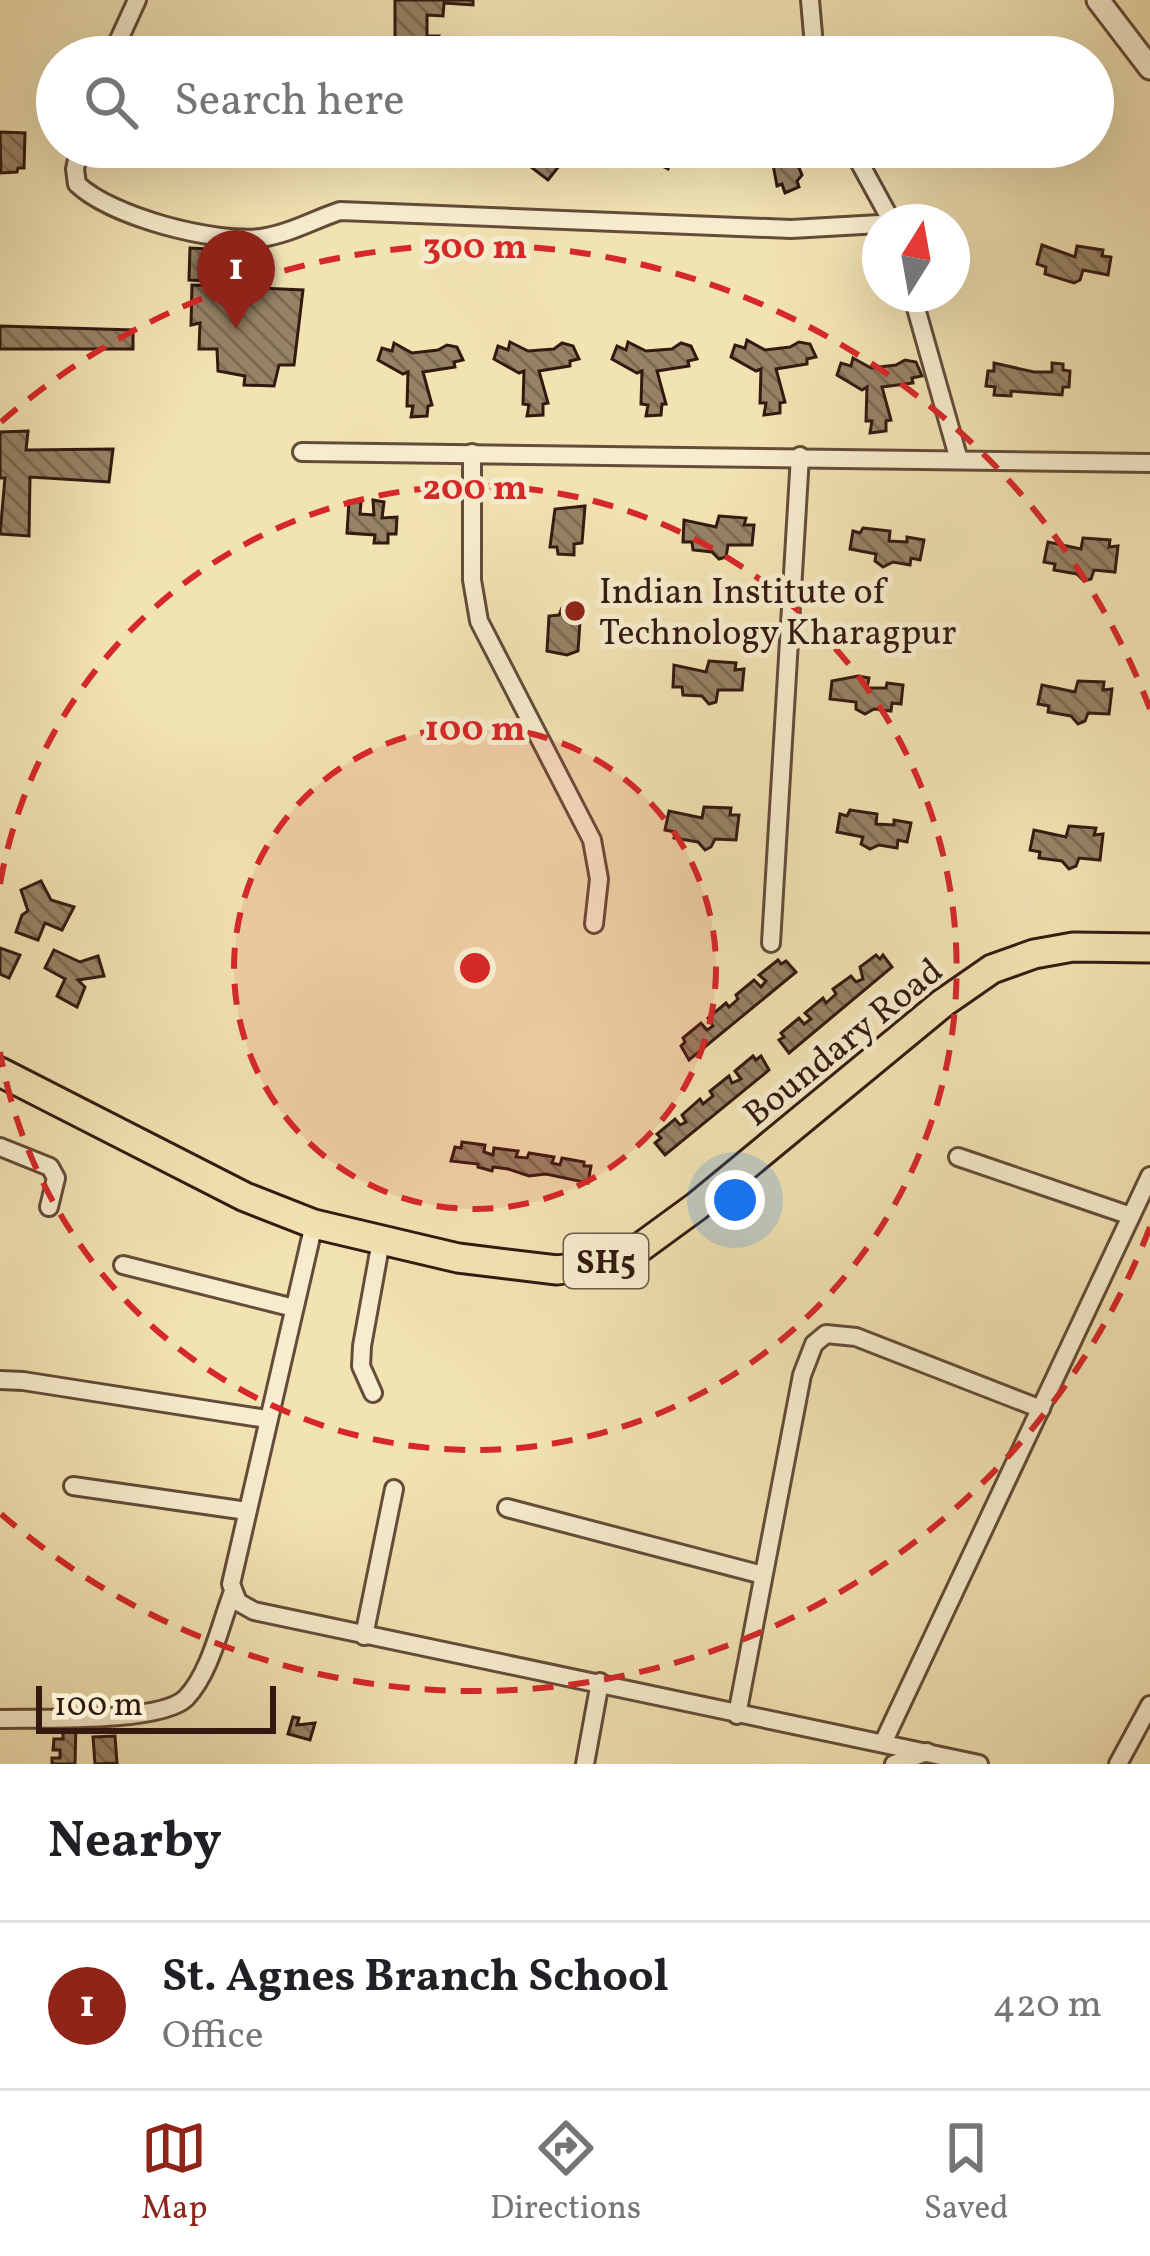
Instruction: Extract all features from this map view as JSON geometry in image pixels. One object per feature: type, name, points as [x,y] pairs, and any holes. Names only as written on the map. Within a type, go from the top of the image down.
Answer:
[{"type":"main road","name":"Boundary Road","points":[[0,1072],[245,1197],[314,1224],[500,1264],[557,1270],[634,1252],[697,1206],[943,1003],[992,969],[1073,946],[1150,948]]},
{"type":"street","points":[[121,36],[137,0]]},
{"type":"street","points":[[810,0],[813,36]]},
{"type":"street","points":[[1098,0],[1150,68]]},
{"type":"street","points":[[75,168],[77,184],[90,196],[184,229],[238,238],[286,232],[340,211],[791,229],[862,225]]},
{"type":"street","points":[[862,168],[882,204]]},
{"type":"street","points":[[917,312],[959,460]]},
{"type":"street","points":[[302,452],[1150,464]]},
{"type":"street","points":[[472,454],[472,580],[478,621],[592,840],[599,879],[593,924]]},
{"type":"street","points":[[771,943],[800,456]]},
{"type":"street","points":[[0,1147],[50,1167],[56,1178],[49,1207]]},
{"type":"street","points":[[958,1157],[1131,1216]]},
{"type":"street","points":[[883,1743],[1150,1176]]},
{"type":"street","points":[[0,1719],[161,1711],[190,1694],[232,1594],[267,1419],[314,1224]]},
{"type":"street","points":[[373,1393],[361,1366],[362,1346],[381,1241]]},
{"type":"street","points":[[123,1265],[294,1308]]},
{"type":"street","points":[[737,1715],[802,1375],[814,1344],[826,1334],[856,1337],[1040,1409]]},
{"type":"street","points":[[0,1380],[267,1419]]},
{"type":"street","points":[[73,1486],[247,1511]]},
{"type":"street","points":[[364,1636],[394,1489]]},
{"type":"street","points":[[507,1508],[763,1575]]},
{"type":"street","points":[[232,1594],[254,1611],[980,1764]]},
{"type":"street","points":[[585,1764],[599,1682]]},
{"type":"street","points":[[1118,1764],[1150,1705]]},
{"type":"street","points":[[894,1764],[929,1752]]},
{"type":"building","points":[[395,0],[473,0],[473,5],[444,3],[443,16],[427,15],[427,36],[395,36]]},
{"type":"building","points":[[0,132],[25,133],[24,168],[17,172],[1,173]]},
{"type":"building","points":[[532,168],[558,168],[548,180]]},
{"type":"building","points":[[774,168],[799,168],[799,187],[785,193],[782,184],[777,186]]},
{"type":"building","points":[[1042,245],[1075,257],[1077,246],[1103,250],[1102,256],[1111,257],[1108,275],[1083,270],[1074,283],[1045,274],[1046,267],[1037,264]]},
{"type":"building","points":[[190,248],[262,252],[257,283],[189,280]]},
{"type":"building","points":[[192,285],[303,290],[294,365],[279,365],[274,386],[244,385],[245,376],[218,371],[217,349],[199,349],[200,323],[191,325]]},
{"type":"building","points":[[0,326],[133,330],[133,349],[0,349]]},
{"type":"building","points":[[747,340],[765,350],[810,344],[816,357],[807,359],[807,364],[776,369],[785,402],[780,403],[780,413],[764,415],[761,369],[756,371],[731,357],[735,345],[745,348]]},
{"type":"building","points":[[510,342],[528,351],[554,349],[562,343],[573,346],[579,359],[570,361],[570,366],[539,371],[548,403],[543,404],[543,415],[527,416],[524,371],[519,373],[494,359],[498,346],[508,350]]},
{"type":"building","points":[[628,342],[646,351],[672,349],[681,343],[691,346],[697,359],[688,361],[689,366],[657,371],[666,404],[662,404],[661,415],[646,416],[648,405],[641,404],[642,371],[637,373],[612,359],[617,346],[626,350]]},
{"type":"building","points":[[394,343],[412,353],[457,347],[463,360],[454,362],[455,367],[423,372],[432,405],[427,416],[411,417],[408,372],[403,374],[378,360],[382,348],[392,351]]},
{"type":"building","points":[[853,358],[871,368],[916,362],[922,376],[912,378],[913,383],[882,387],[891,420],[886,421],[886,431],[870,433],[867,387],[862,390],[837,375],[841,363],[851,366]]},
{"type":"building","points":[[994,363],[1034,372],[1052,372],[1052,363],[1063,364],[1063,370],[1070,371],[1069,387],[1063,387],[1062,395],[1011,391],[1011,396],[994,395],[995,387],[986,386]]},
{"type":"building","points":[[28,431],[26,450],[113,449],[109,482],[30,477],[29,536],[0,534],[5,478],[0,478],[0,432]]},
{"type":"building","points":[[373,500],[384,502],[382,518],[397,517],[396,534],[388,534],[388,543],[374,543],[375,535],[347,533],[349,501],[361,502],[360,514],[374,515]]},
{"type":"building","points":[[585,506],[582,543],[574,544],[574,555],[558,554],[557,547],[550,547],[555,509]]},
{"type":"building","points":[[719,516],[746,518],[744,525],[754,525],[752,545],[728,545],[726,557],[719,559],[712,552],[693,550],[692,542],[683,542],[684,520],[716,527]]},
{"type":"building","points":[[863,528],[890,531],[889,541],[924,540],[920,560],[911,558],[910,565],[893,562],[883,567],[875,561],[876,554],[850,549],[853,531],[860,533]]},
{"type":"building","points":[[1083,538],[1110,540],[1109,547],[1118,546],[1115,572],[1094,570],[1091,579],[1084,581],[1044,562],[1048,542],[1081,549]]},
{"type":"building","points":[[581,607],[578,651],[567,655],[547,651],[549,616],[559,615],[562,608]]},
{"type":"building","points":[[709,661],[736,663],[735,670],[744,669],[742,690],[718,690],[716,702],[709,704],[702,696],[683,695],[682,687],[673,687],[674,665],[706,672]]},
{"type":"building","points":[[869,678],[867,688],[903,685],[901,704],[892,703],[891,711],[874,709],[865,714],[856,709],[856,702],[830,699],[832,681]]},
{"type":"building","points":[[1078,681],[1104,682],[1103,690],[1112,689],[1109,714],[1088,713],[1078,724],[1071,716],[1048,712],[1049,706],[1038,704],[1042,685],[1075,692]]},
{"type":"building","points":[[704,807],[731,808],[730,815],[739,815],[736,840],[715,839],[705,850],[698,842],[674,838],[675,832],[665,830],[669,811],[702,818]]},
{"type":"building","points":[[850,810],[877,814],[876,824],[911,823],[907,842],[898,840],[897,848],[879,845],[870,849],[861,844],[863,837],[837,832],[840,814],[847,816]]},
{"type":"building","points":[[1069,826],[1096,828],[1094,835],[1103,834],[1100,860],[1079,858],[1069,869],[1062,861],[1039,858],[1040,852],[1030,850],[1034,830],[1066,837]]},
{"type":"building","points":[[41,881],[51,900],[74,907],[62,930],[45,923],[38,940],[16,932],[28,911],[21,890]]},
{"type":"building","points":[[0,948],[20,955],[9,978],[0,974]]},
{"type":"building","points":[[54,950],[80,962],[98,956],[104,976],[78,980],[85,987],[77,1007],[57,996],[65,979],[45,968]]},
{"type":"building","points":[[876,955],[880,959],[883,955],[892,967],[789,1053],[779,1040],[784,1037],[781,1033],[799,1018],[804,1024],[811,1019],[805,1013],[823,998],[826,1003],[836,994],[833,989],[851,976],[856,982],[863,979],[860,967]]},
{"type":"building","points":[[778,960],[786,961],[796,972],[689,1060],[681,1046],[683,1038],[701,1023],[707,1030],[713,1026],[708,1018],[726,1003],[729,1007],[754,980],[761,987],[766,981],[759,975]]},
{"type":"building","points":[[753,1056],[756,1060],[761,1056],[769,1070],[665,1155],[655,1143],[661,1138],[657,1134],[675,1119],[680,1125],[686,1122],[682,1115],[700,1099],[703,1104],[713,1096],[710,1091],[729,1076],[732,1083],[741,1079],[735,1071]]},
{"type":"building","points":[[462,1142],[485,1145],[484,1152],[493,1155],[494,1148],[518,1151],[516,1157],[527,1158],[529,1153],[554,1157],[552,1163],[560,1165],[562,1158],[584,1162],[591,1166],[588,1183],[451,1161]]},
{"type":"building","points":[[293,1717],[299,1718],[297,1725],[315,1723],[310,1740],[288,1734]]},
{"type":"building","points":[[63,1720],[76,1720],[75,1764],[52,1764],[52,1758],[60,1758],[60,1750],[53,1750],[54,1739],[63,1739]]},
{"type":"building","points":[[115,1736],[117,1763],[95,1764],[93,1737]]},
{"type":"place","name":"St. Agnes Branch School","points":[[236,329]]},
{"type":"place","name":"Indian Institute of Technology Kharagpur","points":[[575,611]]}]
